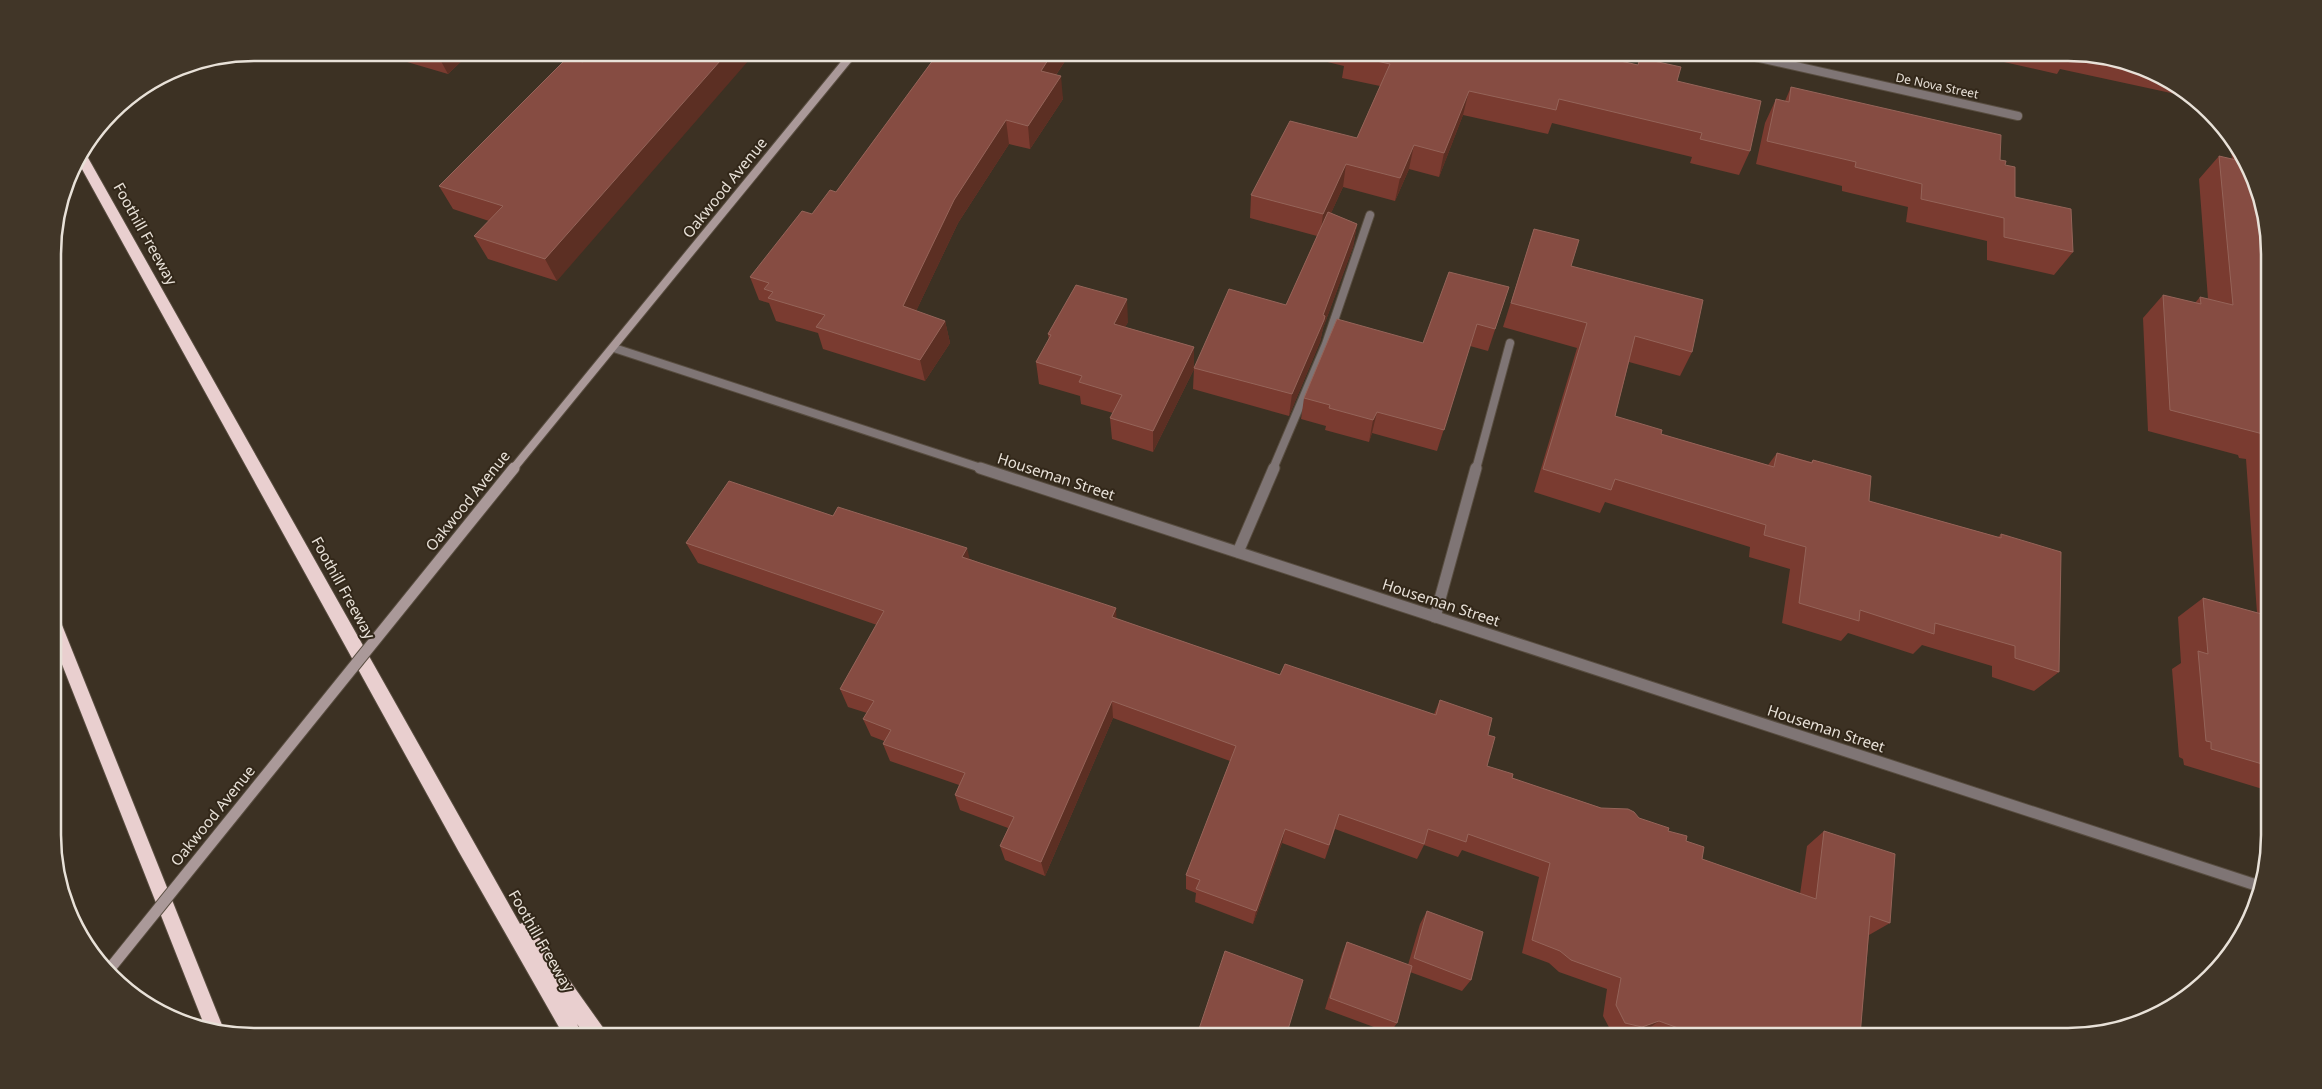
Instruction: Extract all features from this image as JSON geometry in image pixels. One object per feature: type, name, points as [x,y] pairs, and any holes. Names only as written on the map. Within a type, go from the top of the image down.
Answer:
[{"type":"highway","name":"Foothill Freeway","points":[[84,163],[465,846],[569,1028]]},
{"type":"highway","points":[[61,644],[213,1023]]},
{"type":"highway","points":[[465,846],[591,1028]]},
{"type":"street","name":"Oakwood Avenue","points":[[112,965],[501,484],[847,61]]},
{"type":"street","name":"De Nova Street","points":[[1773,61],[2018,116]]},
{"type":"street","points":[[1238,552],[1326,344],[1370,215]]},
{"type":"street","points":[[1435,617],[1510,343]]},
{"type":"street","name":"Houseman Street","points":[[614,348],[2254,884]]},
{"type":"building","points":[[564,61],[720,61],[545,259],[474,236],[503,206],[439,186]]},
{"type":"building","points":[[932,61],[1047,61],[1041,71],[1061,76],[1028,126],[1006,120],[954,200],[903,306],[945,321],[920,360],[816,327],[825,315],[768,298],[773,292],[764,289],[769,283],[750,277],[802,211],[812,214],[830,190],[836,192]]},
{"type":"building","points":[[1376,61],[1620,61],[1638,65],[1639,61],[1654,61],[1681,67],[1677,81],[1761,101],[1750,151],[1700,139],[1702,133],[1559,99],[1556,110],[1469,91],[1444,153],[1414,145],[1400,178],[1346,164],[1323,214],[1251,195],[1290,121],[1357,138],[1390,64]]},
{"type":"building","points":[[1791,87],[2001,135],[2000,160],[2006,161],[2005,165],[2015,167],[2015,197],[2071,209],[2073,252],[2004,237],[2004,218],[1921,199],[1922,184],[1855,167],[1856,162],[1767,141],[1776,99],[1789,102]]},
{"type":"building","points":[[2219,156],[2236,160],[2250,192],[2259,229],[2261,255],[2261,433],[2170,410],[2163,295],[2201,304],[2200,297],[2233,305]]},
{"type":"building","points":[[1328,212],[1357,224],[1323,315],[1325,316],[1324,320],[1292,394],[1194,368],[1229,289],[1286,305]]},
{"type":"building","points":[[1534,229],[1579,240],[1571,266],[1703,300],[1692,352],[1635,336],[1615,416],[1662,430],[1661,434],[1774,467],[1777,453],[1812,463],[1813,460],[1871,476],[1869,501],[2001,538],[2001,534],[2061,552],[2059,672],[2015,658],[2015,646],[1935,623],[1934,634],[1860,610],[1859,621],[1799,603],[1806,547],[1764,535],[1766,525],[1615,479],[1611,490],[1543,469],[1587,323],[1511,303]]},
{"type":"building","points":[[1449,272],[1509,287],[1495,329],[1477,324],[1444,430],[1377,412],[1373,420],[1329,408],[1330,405],[1304,398],[1337,319],[1423,343]]},
{"type":"building","points":[[1076,285],[1127,299],[1114,324],[1194,347],[1153,431],[1110,418],[1122,395],[1079,382],[1082,376],[1036,362],[1051,335],[1048,334]]},
{"type":"building","points":[[729,481],[833,516],[838,507],[967,548],[962,557],[1116,608],[1112,617],[1280,675],[1285,664],[1436,715],[1440,700],[1492,718],[1488,735],[1495,737],[1487,766],[1513,774],[1512,778],[1601,808],[1628,809],[1639,818],[1669,828],[1668,831],[1687,836],[1686,841],[1704,847],[1702,859],[1816,899],[1824,831],[1895,854],[1890,923],[1870,916],[1861,1028],[1678,1028],[1659,1021],[1642,1027],[1625,1023],[1616,1005],[1621,978],[1571,960],[1560,951],[1532,940],[1550,863],[1468,834],[1466,842],[1428,829],[1424,844],[1339,814],[1329,845],[1285,829],[1256,911],[1196,889],[1200,880],[1186,875],[1236,746],[1112,701],[1041,862],[1000,846],[1014,817],[955,795],[965,773],[883,744],[891,730],[863,719],[874,701],[840,689],[884,611],[686,543]]},
{"type":"building","points":[[2203,598],[2261,614],[2261,764],[2211,749],[2211,742],[2206,741],[2198,651],[2208,654]]},
{"type":"building","points":[[1427,911],[1483,932],[1471,980],[1414,958]]},
{"type":"building","points":[[1347,942],[1412,966],[1397,1023],[1330,998]]},
{"type":"building","points":[[1225,951],[1303,980],[1288,1028],[1199,1028]]}]
